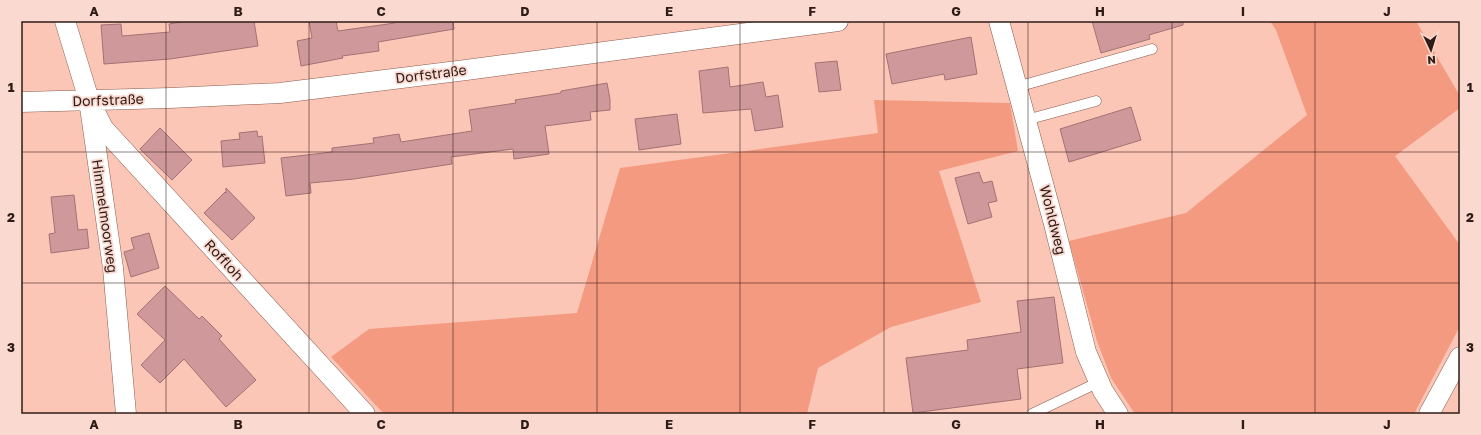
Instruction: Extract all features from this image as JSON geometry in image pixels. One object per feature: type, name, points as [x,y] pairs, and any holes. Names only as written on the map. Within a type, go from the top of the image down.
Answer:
[{"type":"street","name":"Himmelmoorweg","points":[[65,21],[89,100],[113,268],[126,414]]},
{"type":"street","name":"Dorfstraße","points":[[21,102],[280,93],[838,21]]},
{"type":"street","name":"Wohldweg","points":[[1000,21],[1054,224],[1086,352],[1103,391],[1118,414]]},
{"type":"street","name":"Roffloh","points":[[89,100],[103,128],[365,414]]},
{"type":"street","points":[[1429,414],[1460,357]]},
{"type":"lane","points":[[1017,88],[1152,49]]},
{"type":"lane","points":[[1026,120],[1096,101]]},
{"type":"lane","points":[[1032,414],[1099,382]]},
{"type":"shaded area","points":[[1270,21],[1416,21],[1460,96],[1460,108],[1395,156],[1460,245],[1460,326],[1414,414],[1135,414],[1111,378],[1097,341],[1069,241],[1186,213],[1307,115],[1276,30]]},
{"type":"shaded area","points":[[874,100],[1010,103],[1018,151],[939,171],[981,302],[891,327],[818,368],[807,414],[792,412],[791,414],[384,414],[331,357],[369,329],[577,313],[620,168],[878,133]]},
{"type":"building","points":[[187,21],[254,21],[258,46],[170,59],[104,64],[101,25],[121,24],[122,36],[170,32],[169,24]]},
{"type":"building","points":[[309,21],[336,21],[338,31],[395,23],[395,21],[453,21],[454,29],[378,42],[379,51],[342,56],[343,58],[301,66],[297,41],[312,38]]},
{"type":"building","points":[[1092,21],[1183,21],[1183,25],[1149,35],[1150,39],[1101,53]]},
{"type":"building","points":[[971,37],[977,74],[945,80],[944,74],[892,84],[886,54]]},
{"type":"building","points":[[837,61],[841,90],[819,92],[815,63]]},
{"type":"building","points":[[728,67],[730,87],[763,82],[766,97],[778,95],[783,127],[755,131],[751,109],[703,113],[699,71]]},
{"type":"building","points":[[607,83],[610,99],[610,110],[590,112],[591,120],[545,126],[549,154],[514,159],[513,149],[451,157],[452,164],[354,179],[310,183],[311,193],[286,196],[281,158],[332,152],[332,148],[374,143],[373,138],[399,134],[401,142],[472,131],[469,110],[516,103],[515,100],[561,93],[561,91]]},
{"type":"building","points":[[1131,107],[1141,140],[1069,162],[1060,129]]},
{"type":"building","points":[[677,114],[681,144],[639,150],[635,119]]},
{"type":"building","points":[[160,128],[192,160],[172,180],[140,149]]},
{"type":"building","points":[[257,131],[258,137],[262,136],[265,163],[223,167],[221,141],[240,139],[239,133]]},
{"type":"building","points":[[979,172],[983,183],[992,181],[997,201],[988,203],[992,217],[968,224],[955,178]]},
{"type":"building","points":[[226,188],[255,218],[232,240],[204,213],[225,192],[226,193]]},
{"type":"building","points":[[74,195],[78,230],[87,229],[89,248],[51,253],[49,234],[55,233],[51,197]]},
{"type":"building","points":[[149,233],[159,268],[131,277],[124,252],[134,249],[131,238]]},
{"type":"building","points":[[165,286],[199,319],[202,316],[222,336],[219,339],[256,380],[226,407],[184,359],[160,383],[141,365],[165,340],[137,314]]},
{"type":"building","points":[[1054,297],[1063,363],[1017,369],[1021,399],[913,413],[906,358],[968,350],[967,340],[1021,332],[1017,301]]}]
